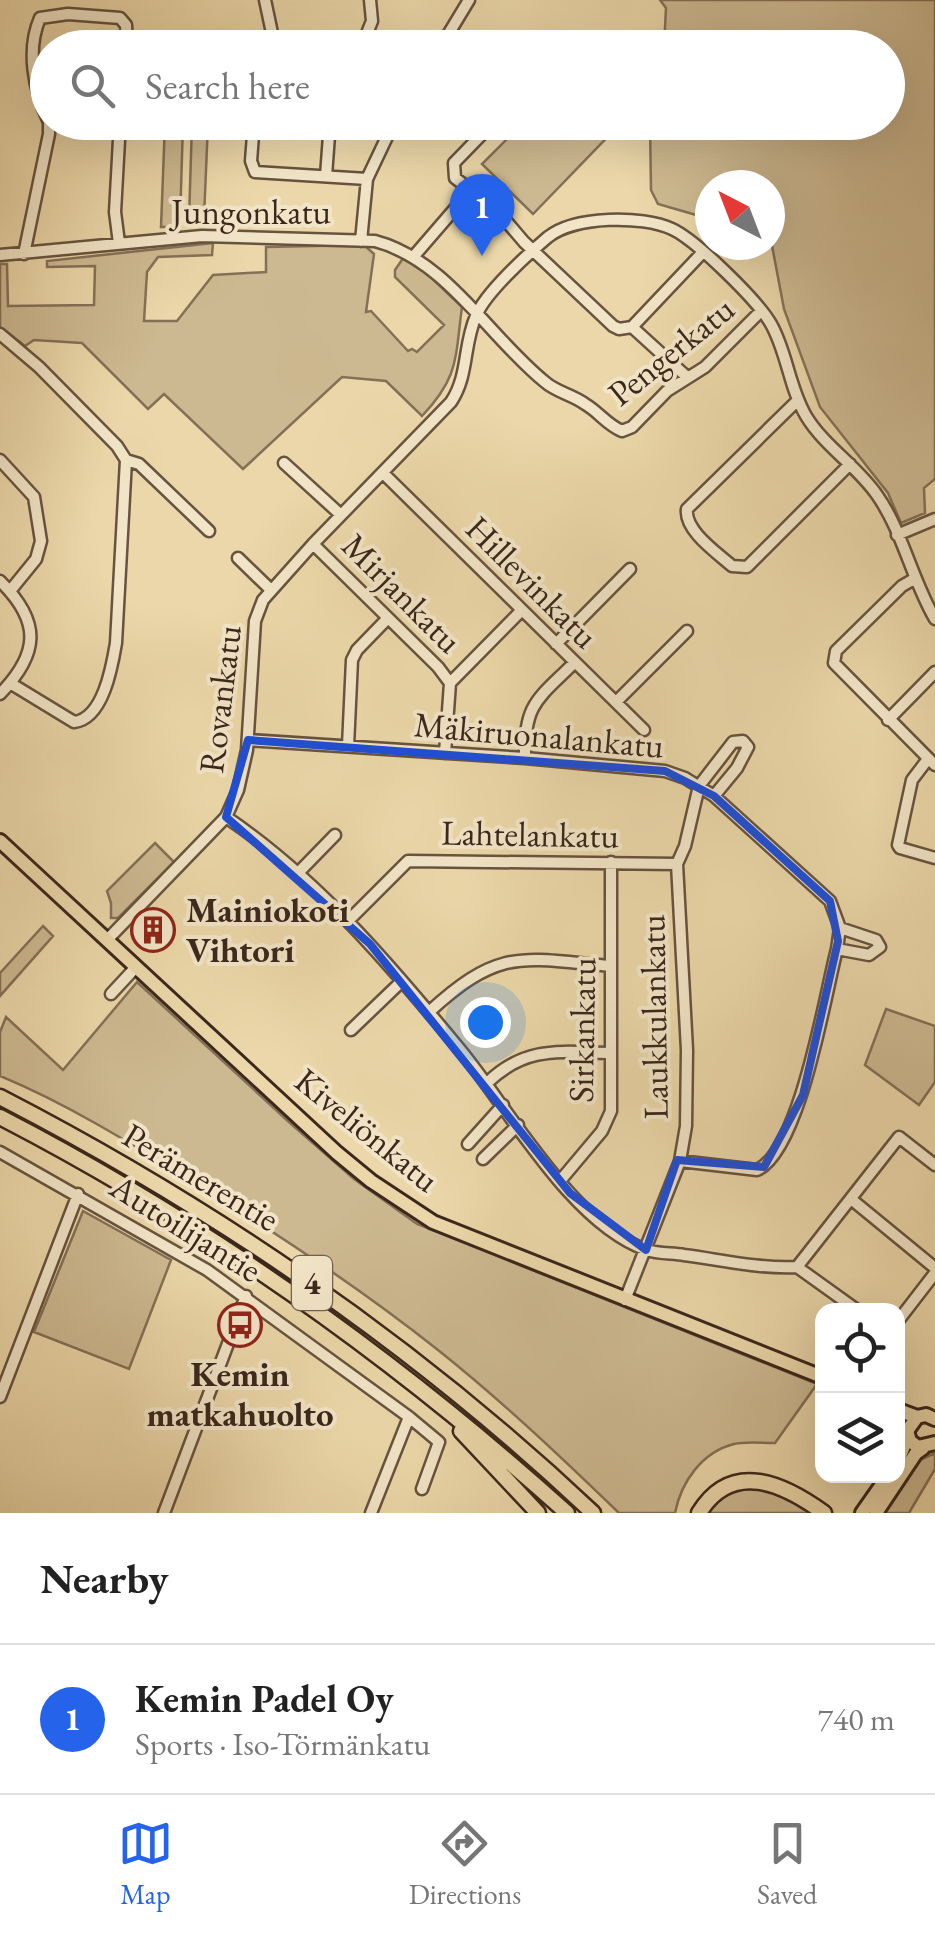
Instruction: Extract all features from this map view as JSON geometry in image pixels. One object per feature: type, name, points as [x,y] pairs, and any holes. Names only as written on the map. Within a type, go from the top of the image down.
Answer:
[{"type":"highway","name":"Perämerentie","points":[[0,1097],[180,1196],[296,1272],[424,1365],[593,1513]]},
{"type":"highway","name":"Perämerentie","points":[[0,1116],[140,1194],[326,1316],[436,1400],[567,1513]]},
{"type":"highway","points":[[436,1400],[440,1411],[501,1470],[538,1513]]},
{"type":"highway","points":[[699,1513],[722,1489],[752,1481],[783,1487],[824,1513]]},
{"type":"main road","name":"Kiveliönkatu","points":[[0,841],[371,1181],[433,1222],[815,1374]]},
{"type":"main road","points":[[905,1442],[908,1434],[928,1415]]},
{"type":"main road","points":[[905,1429],[914,1444],[932,1445]]},
{"type":"main road","points":[[876,1513],[916,1453],[932,1445]]},
{"type":"main road","points":[[862,1513],[883,1483]]},
{"type":"street","points":[[265,0],[271,30]]},
{"type":"street","points":[[368,30],[372,20],[370,0]]},
{"type":"street","points":[[451,30],[469,0]]},
{"type":"street","points":[[39,30],[40,18],[68,14],[120,18],[126,30]]},
{"type":"street","points":[[24,254],[48,140]]},
{"type":"street","points":[[119,140],[115,212],[119,244]]},
{"type":"street","points":[[253,140],[251,160],[255,172],[366,180]]},
{"type":"street","points":[[326,176],[329,140]]},
{"type":"street","points":[[361,241],[366,180],[385,140]]},
{"type":"street","points":[[476,140],[452,168],[455,178],[495,208],[533,251],[613,326],[622,330],[632,327],[695,260]]},
{"type":"street","points":[[414,256],[471,190]]},
{"type":"street","points":[[476,314],[533,251],[557,230],[576,223],[648,222],[675,230],[695,246]]},
{"type":"street","name":"Jungonkatu","points":[[0,255],[202,236],[361,241],[391,245],[414,256],[476,314]]},
{"type":"street","points":[[710,260],[761,311],[776,334],[798,400],[813,426],[875,492],[935,619]]},
{"type":"street","name":"Pengerkatu","points":[[476,314],[543,381],[583,402],[622,431],[632,427],[667,391],[705,367],[761,311]]},
{"type":"street","name":"Rovankatu","points":[[107,940],[226,816],[244,772],[255,621],[270,589],[451,402],[460,389],[476,314]]},
{"type":"street","points":[[632,327],[687,377]]},
{"type":"street","points":[[0,334],[117,446],[126,460],[116,642],[112,664],[93,712],[82,722],[74,722],[10,683]]},
{"type":"street","points":[[798,400],[687,508],[690,526],[732,566],[742,568],[850,464]]},
{"type":"street","points":[[0,460],[34,497],[41,540],[36,559],[10,591]]},
{"type":"street","points":[[126,460],[139,464],[208,530]]},
{"type":"street","points":[[284,463],[341,515]]},
{"type":"street","name":"Hillevinkatu","points":[[383,473],[644,730]]},
{"type":"street","points":[[896,534],[935,520]]},
{"type":"street","name":"Mirjankatu","points":[[313,544],[450,683]]},
{"type":"street","points":[[238,558],[270,589]]},
{"type":"street","points":[[556,644],[630,568]]},
{"type":"street","points":[[914,579],[894,594],[834,656],[838,669],[931,762],[911,782],[898,845],[935,858]]},
{"type":"street","points":[[0,581],[26,614],[32,640],[24,664],[0,694]]},
{"type":"street","points":[[445,753],[450,683],[522,610]]},
{"type":"street","points":[[348,746],[352,660],[356,650],[388,618]]},
{"type":"street","points":[[616,702],[687,631]]},
{"type":"street","points":[[525,758],[524,732],[530,708],[575,662]]},
{"type":"street","points":[[888,720],[935,672]]},
{"type":"street","name":"Mäkiruonalankatu","points":[[248,740],[646,767],[672,774],[714,796],[830,901],[840,928]]},
{"type":"street","points":[[700,786],[733,742],[743,741],[748,747],[745,756],[714,796]]},
{"type":"street","name":"Laukkulankatu","points":[[625,1300],[680,1160],[688,1103],[676,864],[685,846],[700,786]]},
{"type":"street","points":[[226,816],[348,921],[429,1012],[560,1181],[594,1216],[646,1250],[772,1268],[797,1267],[847,1303]]},
{"type":"street","points":[[297,874],[335,835]]},
{"type":"street","name":"Lahtelankatu","points":[[348,921],[406,862],[453,859],[676,864]]},
{"type":"street","name":"Sirkankatu","points":[[560,1181],[609,1118],[611,862]]},
{"type":"street","points":[[680,1160],[749,1170],[761,1169],[767,1163],[803,1095],[840,928],[876,940],[880,947],[869,954],[836,949]]},
{"type":"street","points":[[429,1012],[478,972],[505,962],[536,959],[611,966]]},
{"type":"street","points":[[112,994],[136,967]]},
{"type":"street","points":[[351,1030],[401,982]]},
{"type":"street","points":[[487,1083],[510,1064],[535,1053],[611,1053]]},
{"type":"street","points":[[468,1144],[503,1106]]},
{"type":"street","points":[[483,1158],[518,1124]]},
{"type":"street","points":[[797,1267],[899,1137],[935,1165]]},
{"type":"street","name":"Autoilijantie","points":[[0,1152],[78,1194],[246,1296],[409,1417],[439,1442],[422,1488]]},
{"type":"street","points":[[0,1398],[78,1194]]},
{"type":"street","points":[[850,1198],[935,1270],[905,1312]]},
{"type":"street","points":[[164,1513],[246,1296]]},
{"type":"street","points":[[371,1513],[382,1502],[409,1417]]},
{"type":"highlighted area","points":[[248,740],[665,771],[714,796],[830,901],[838,941],[803,1095],[764,1167],[677,1160],[646,1250],[570,1193],[370,944],[226,817]]},
{"type":"shaded area","points":[[660,0],[935,0],[935,479],[924,488],[925,513],[901,523],[888,493],[820,407],[784,309],[775,260],[785,260],[785,170],[695,170],[695,215],[658,204],[651,190],[650,140],[905,140],[905,30],[665,30],[666,8]]},
{"type":"shaded area","points":[[164,140],[182,140],[180,222],[176,227],[161,227]]},
{"type":"shaded area","points":[[191,140],[207,140],[204,218],[193,223],[189,220]]},
{"type":"shaded area","points":[[506,140],[605,140],[533,214],[482,164]]},
{"type":"shaded area","points":[[213,243],[212,255],[158,257],[147,272],[144,321],[177,321],[213,275],[266,272],[266,247],[364,245],[374,254],[366,312],[371,311],[408,351],[417,352],[444,325],[395,277],[404,257],[462,307],[456,354],[443,390],[422,416],[386,381],[342,377],[243,469],[164,394],[148,409],[82,343],[34,340],[25,346],[0,327],[0,264],[7,264],[8,306],[94,305],[95,266],[47,267],[47,261]]},
{"type":"shaded area","points":[[155,843],[174,862],[118,918],[111,918],[107,891]]},
{"type":"shaded area","points":[[43,926],[53,936],[0,996],[0,973]]},
{"type":"shaded area","points":[[137,982],[354,1179],[417,1224],[815,1383],[815,1387],[775,1443],[734,1444],[703,1461],[682,1490],[675,1513],[619,1513],[485,1389],[347,1282],[142,1150],[72,1110],[0,1076],[0,1032],[6,1017],[63,1070]]},
{"type":"shaded area","points":[[886,1009],[935,1026],[935,1082],[919,1105],[865,1065]]},
{"type":"shaded area","points":[[83,1211],[171,1260],[129,1369],[34,1332]]},
{"type":"shaded area","points":[[935,1453],[935,1469],[909,1513],[883,1513],[905,1483],[920,1460]]},
{"type":"shaded area","points":[[739,1488],[770,1488],[816,1513],[705,1513],[718,1497]]},
{"type":"place","name":"Kemin Padel Oy","points":[[482,256]]},
{"type":"place","name":"Mainiokoti Vihtori","points":[[153,930]]},
{"type":"place","name":"Kemin matkahuolto","points":[[240,1325]]}]
